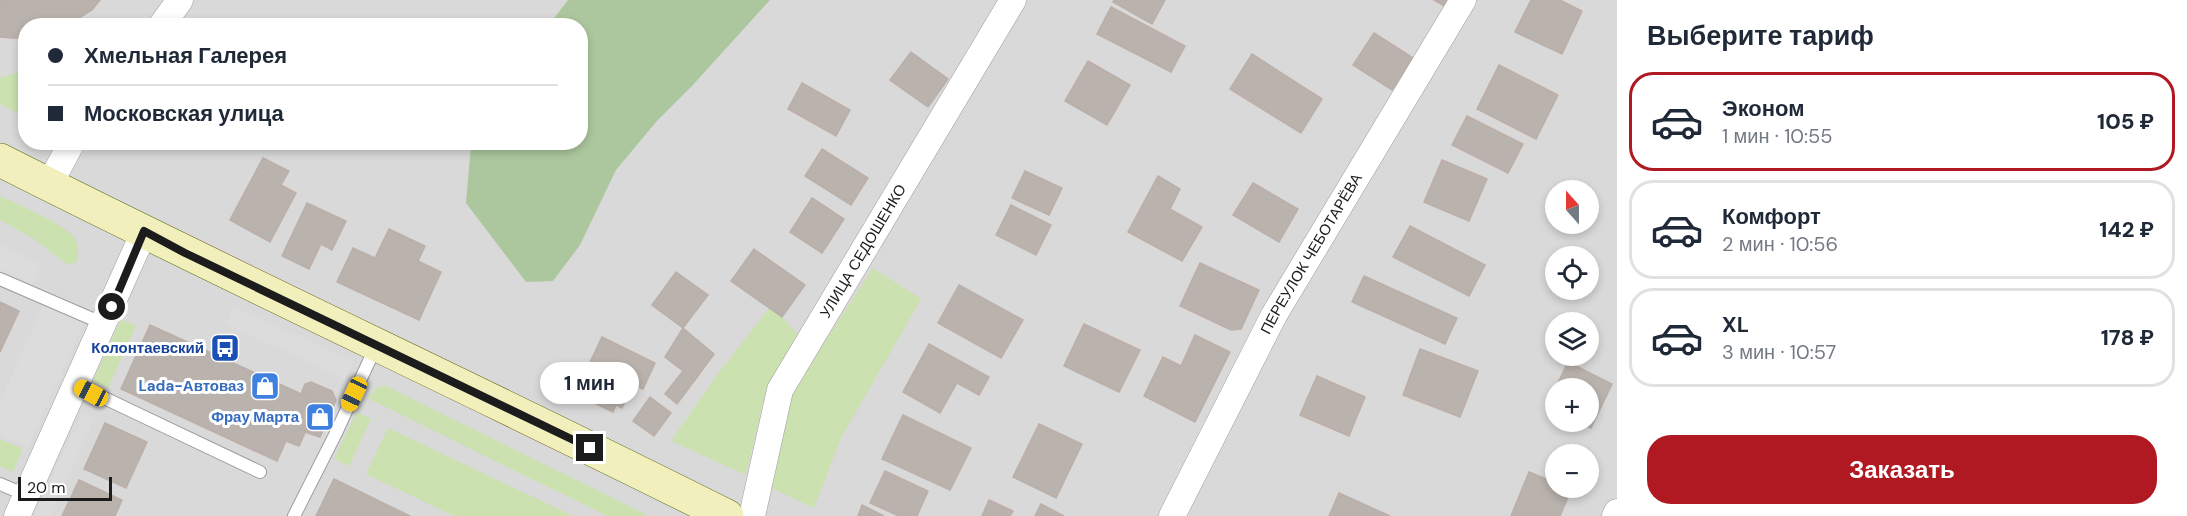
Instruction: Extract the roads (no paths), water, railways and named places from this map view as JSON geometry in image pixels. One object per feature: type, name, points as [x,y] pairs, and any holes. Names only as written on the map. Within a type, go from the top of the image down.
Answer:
[{"type":"main road","points":[[0,160],[185,253],[377,344],[727,516]]},
{"type":"street","points":[[167,18],[180,0]]},
{"type":"street","name":"УЛИЦА СЕДОШЕНКО","points":[[752,516],[780,390],[1013,0]]},
{"type":"street","name":"ПЕРЕУЛОК ЧЕБОТАРЁВА","points":[[1172,516],[1274,315],[1463,0]]},
{"type":"street","points":[[50,185],[68,150]]},
{"type":"street","points":[[22,506],[144,231]]},
{"type":"street","points":[[1615,516],[1617,512]]},
{"type":"lane","points":[[0,279],[104,324]]},
{"type":"lane","points":[[294,516],[377,344]]},
{"type":"lane","points":[[77,385],[260,472]]},
{"type":"lane","points":[[0,484],[22,506]]},
{"type":"place","name":"Колонтаевский","points":[[225,348]]},
{"type":"place","name":"Lada-Автоваз","points":[[265,386]]},
{"type":"place","name":"Фрау Марта","points":[[320,417]]}]
